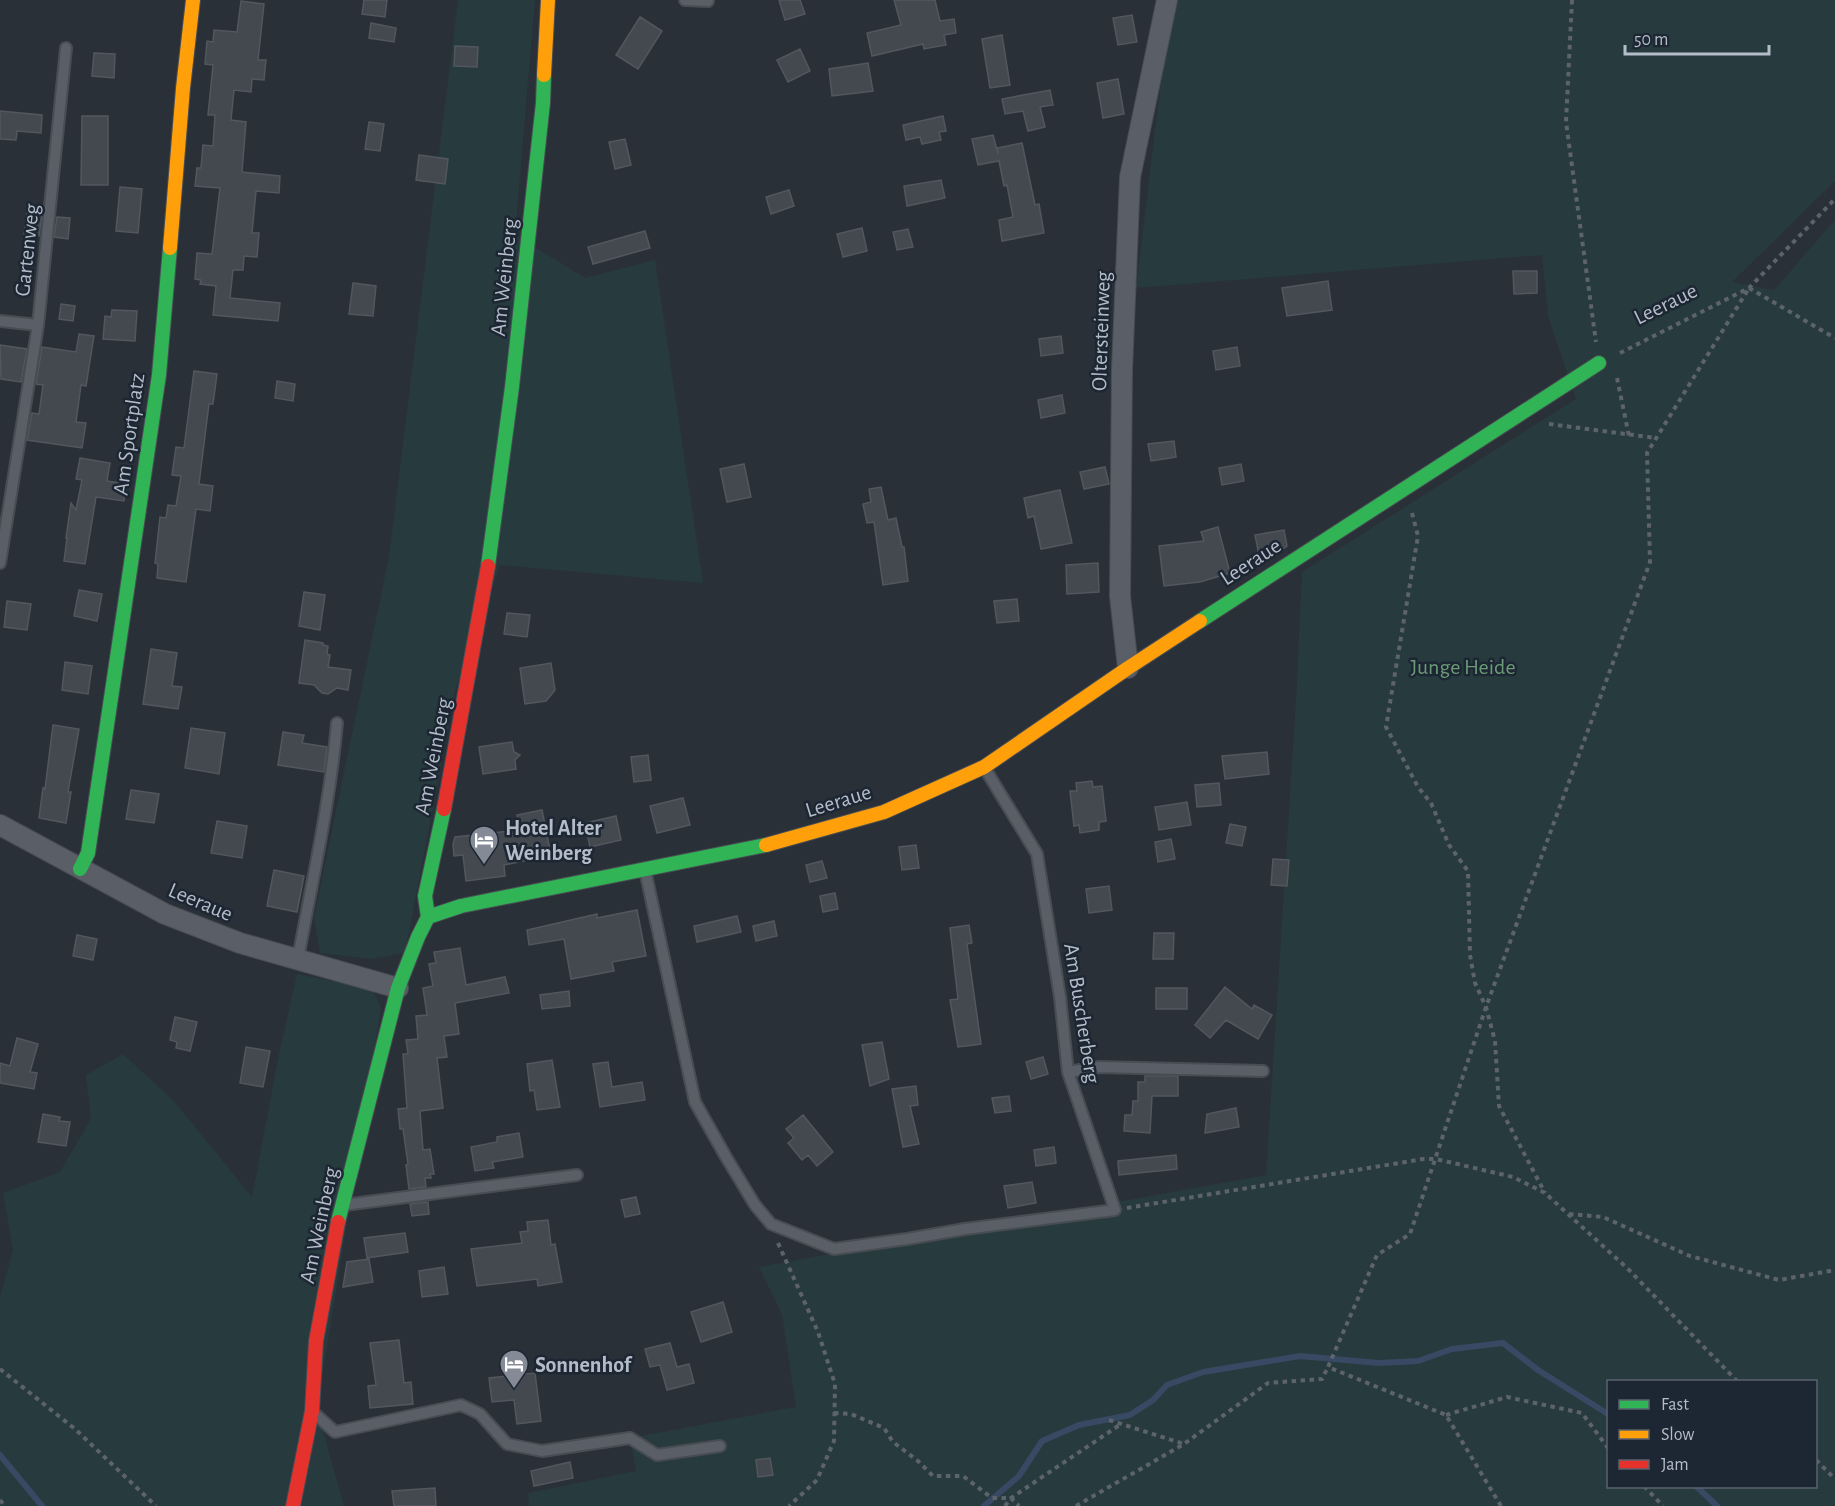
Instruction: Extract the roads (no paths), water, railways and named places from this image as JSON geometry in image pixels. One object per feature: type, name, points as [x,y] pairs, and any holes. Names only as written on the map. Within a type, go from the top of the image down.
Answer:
[{"type":"street","name":"Am Sportplatz","points":[[80,869],[88,853],[159,375],[183,88],[193,0]]},
{"type":"street","name":"Am Weinberg","points":[[293,1506],[312,1411],[316,1341],[341,1205],[398,988],[428,917],[425,896],[448,790],[488,569],[512,387],[543,103],[548,0]]},
{"type":"street","name":"Oltersteinweg","points":[[1128,668],[1120,596],[1122,370],[1130,177],[1167,0]]},
{"type":"street","name":"Leeraue","points":[[428,917],[481,901],[778,843],[884,812],[984,767],[1128,668],[1599,363]]},
{"type":"street","name":"Leeraue","points":[[0,825],[165,914],[240,944],[398,988]]},
{"type":"lane","points":[[685,0],[708,1]]},
{"type":"lane","name":"Gartenweg","points":[[0,563],[38,324],[66,48]]},
{"type":"lane","points":[[0,321],[38,324]]},
{"type":"lane","points":[[298,959],[334,766],[337,723]]},
{"type":"lane","name":"Am Buscherberg","points":[[645,870],[695,1102],[743,1186],[771,1224],[834,1249],[986,1226],[1115,1210],[1068,1072],[1060,997],[1037,854],[984,767]]},
{"type":"lane","points":[[1068,1072],[1098,1067],[1263,1071]]},
{"type":"lane","points":[[341,1205],[577,1175]]},
{"type":"lane","points":[[312,1411],[335,1432],[461,1405],[480,1414],[507,1444],[542,1451],[630,1438],[657,1455],[720,1446]]},
{"type":"waterway","points":[[984,1506],[1019,1476],[1042,1441],[1079,1425],[1130,1415],[1153,1400],[1167,1385],[1203,1372],[1300,1356],[1379,1363],[1418,1361],[1452,1349],[1503,1343],[1538,1370],[1607,1413]]},
{"type":"waterway","points":[[0,1455],[42,1506]]},
{"type":"waterway","points":[[1698,1488],[1717,1506]]},
{"type":"place","name":"Hotel Alter Weinberg","points":[[484,866]]},
{"type":"place","name":"Sonnenhof","points":[[514,1390]]},
{"type":"park label","name":"Junge Heide","points":[[1463,666]]}]
